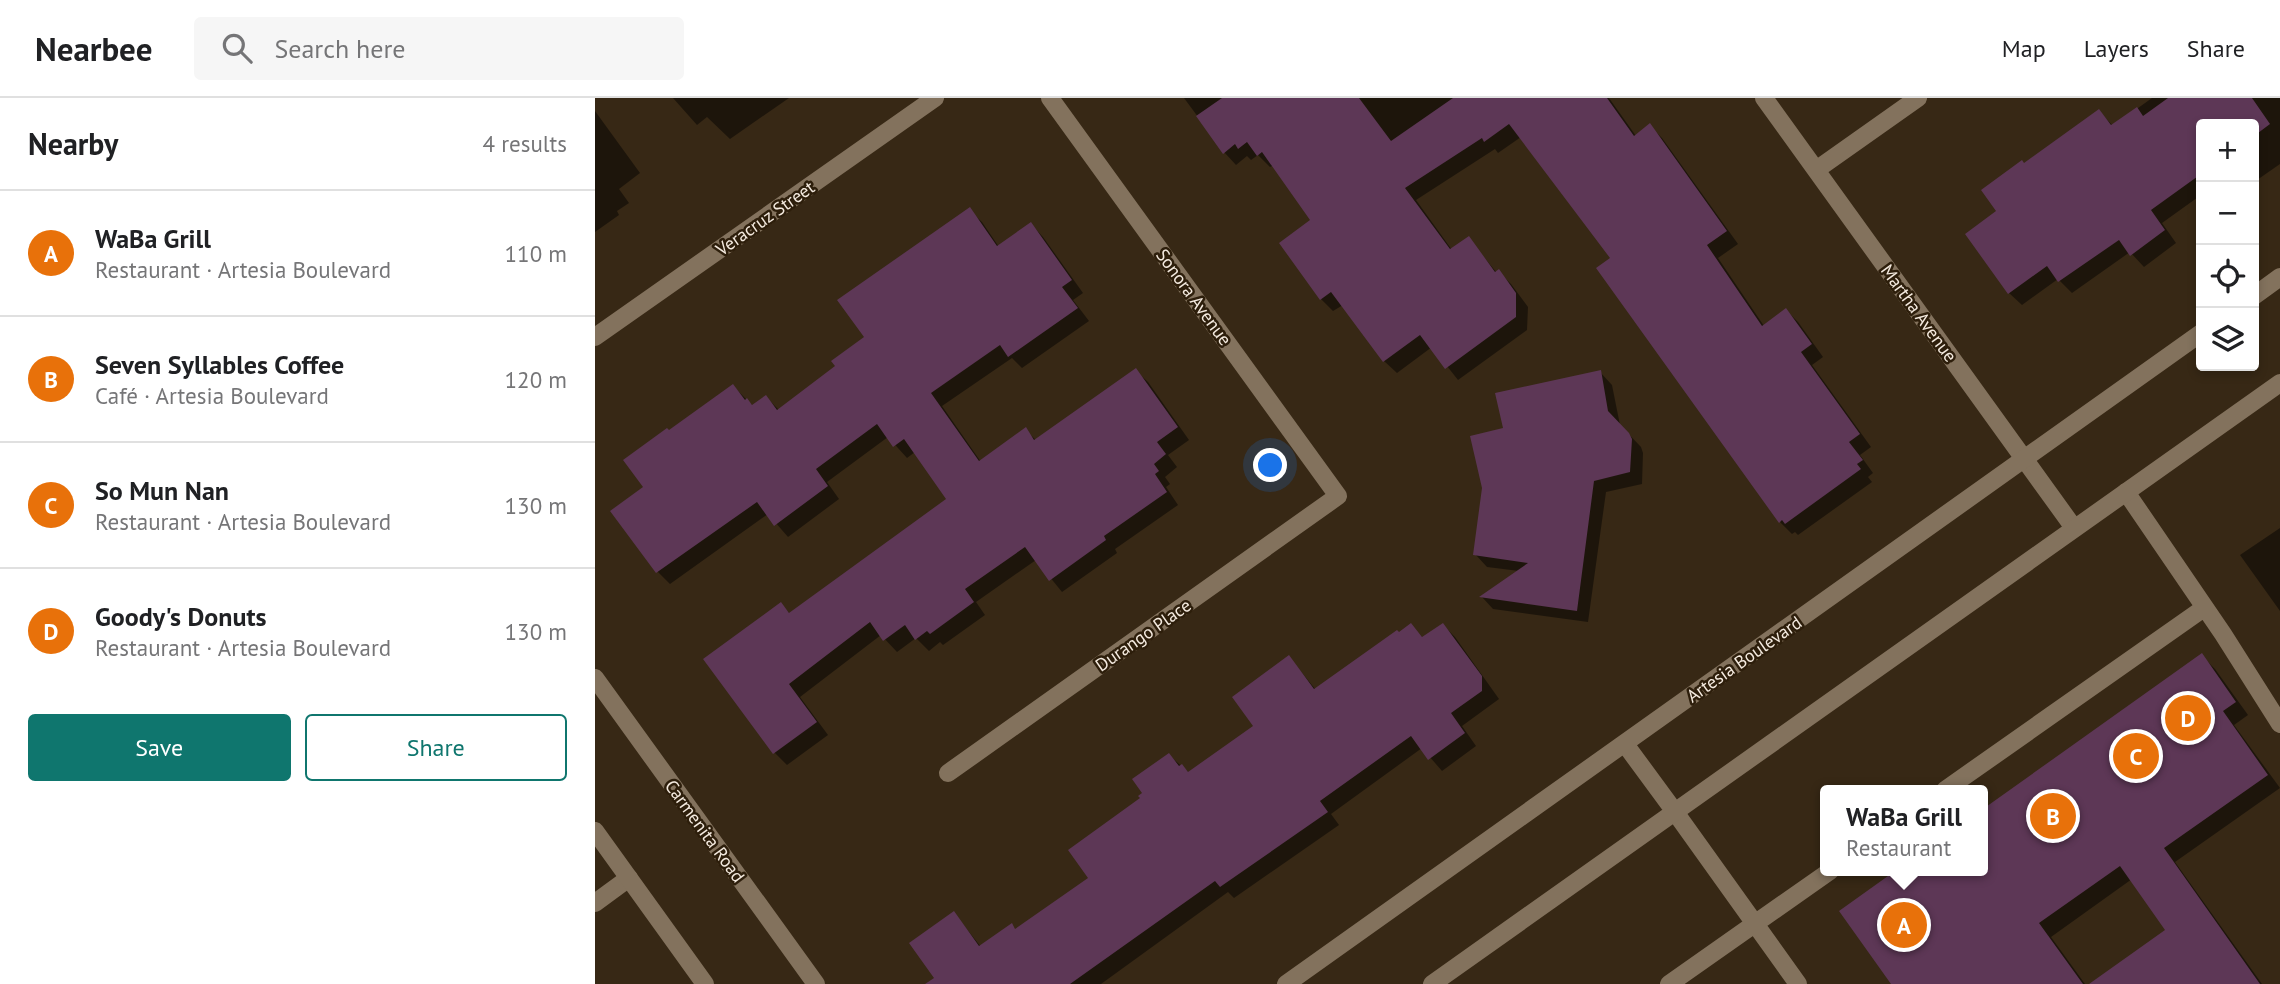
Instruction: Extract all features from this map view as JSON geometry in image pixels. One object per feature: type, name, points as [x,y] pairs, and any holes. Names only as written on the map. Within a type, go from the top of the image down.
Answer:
[{"type":"main road","name":"Veracruz Street","points":[[595,337],[935,98]]},
{"type":"main road","name":"Sonora Avenue","points":[[1050,98],[1338,496]]},
{"type":"main road","name":"Martha Avenue","points":[[1764,98],[2074,528]]},
{"type":"main road","points":[[1816,170],[1918,98]]},
{"type":"main road","points":[[2259,292],[2280,277]]},
{"type":"main road","name":"Artesia Boulevard","points":[[1286,984],[2196,337]]},
{"type":"main road","points":[[1432,984],[2280,383]]},
{"type":"main road","points":[[2126,492],[2280,724]]},
{"type":"main road","name":"Durango Place","points":[[948,773],[1338,496]]},
{"type":"main road","points":[[1952,785],[2204,608]]},
{"type":"main road","name":"Carmenita Road","points":[[595,678],[815,984]]},
{"type":"main road","points":[[1625,744],[1798,984]]},
{"type":"main road","points":[[595,831],[705,984]]},
{"type":"main road","points":[[1669,984],[1824,876]]},
{"type":"main road","points":[[595,903],[629,878]]},
{"type":"building","points":[[1222,98],[1359,98],[1391,141],[1453,98],[1607,98],[1634,136],[1650,123],[1727,231],[1707,245],[1762,326],[1786,308],[1812,344],[1801,352],[1860,434],[1849,442],[1863,460],[1857,464],[1861,469],[1785,524],[1782,520],[1779,523],[1596,268],[1610,258],[1509,124],[1484,142],[1482,138],[1405,188],[1450,249],[1469,236],[1495,272],[1499,269],[1516,293],[1516,317],[1445,369],[1420,335],[1383,362],[1331,292],[1320,300],[1279,243],[1310,220],[1262,152],[1257,156],[1247,142],[1238,149],[1235,144],[1223,154],[1196,116]]},
{"type":"building","points":[[2168,98],[2252,98],[2270,124],[2259,132],[2259,119],[2196,119],[2196,178],[2151,210],[2165,230],[2130,256],[2119,240],[2058,282],[2047,266],[2008,294],[1965,234],[1996,211],[1981,190],[2099,109],[2111,125],[2137,107],[2143,116]]},
{"type":"building","points":[[970,207],[997,246],[1031,222],[1072,280],[1062,287],[1078,308],[1008,357],[1000,345],[931,393],[979,461],[1026,427],[1034,440],[1136,368],[1178,427],[1157,442],[1166,454],[1154,464],[1159,471],[1155,474],[1167,492],[1104,536],[1106,540],[1049,581],[1025,547],[965,589],[974,602],[930,634],[927,631],[915,640],[905,625],[883,641],[870,622],[789,684],[817,722],[773,754],[703,659],[781,602],[789,613],[946,499],[904,439],[893,447],[877,424],[816,469],[828,486],[774,526],[757,502],[656,573],[610,511],[643,487],[623,460],[733,384],[752,405],[766,395],[777,410],[835,366],[831,361],[864,337],[837,300]]},
{"type":"building","points":[[1601,370],[1608,411],[1632,439],[1630,472],[1594,481],[1577,611],[1479,597],[1528,563],[1473,555],[1482,488],[1470,436],[1503,428],[1495,393]]},
{"type":"building","points":[[1411,623],[1422,637],[1443,623],[1482,676],[1482,691],[1451,713],[1465,733],[1428,760],[1411,736],[1320,801],[1328,812],[1220,887],[1215,881],[1070,984],[925,984],[934,978],[909,943],[954,911],[979,946],[1012,923],[1015,929],[1088,878],[1068,850],[1140,798],[1138,796],[1142,793],[1132,779],[1169,753],[1179,766],[1182,764],[1188,772],[1253,726],[1232,697],[1289,655],[1314,689]]},
{"type":"building","points":[[2202,653],[2236,702],[2223,711],[2268,775],[2164,848],[2260,984],[2089,984],[2165,930],[2120,866],[2039,923],[2083,984],[1891,984],[1839,911],[1888,876],[1988,876],[1988,805]]},
{"type":"place","name":"Goody's Donuts","points":[[2188,718]]},
{"type":"place","name":"So Mun Nan","points":[[2136,756]]},
{"type":"place","name":"Seven Syllables Coffee","points":[[2053,816]]},
{"type":"place","name":"WaBa Grill","points":[[1904,925]]}]
